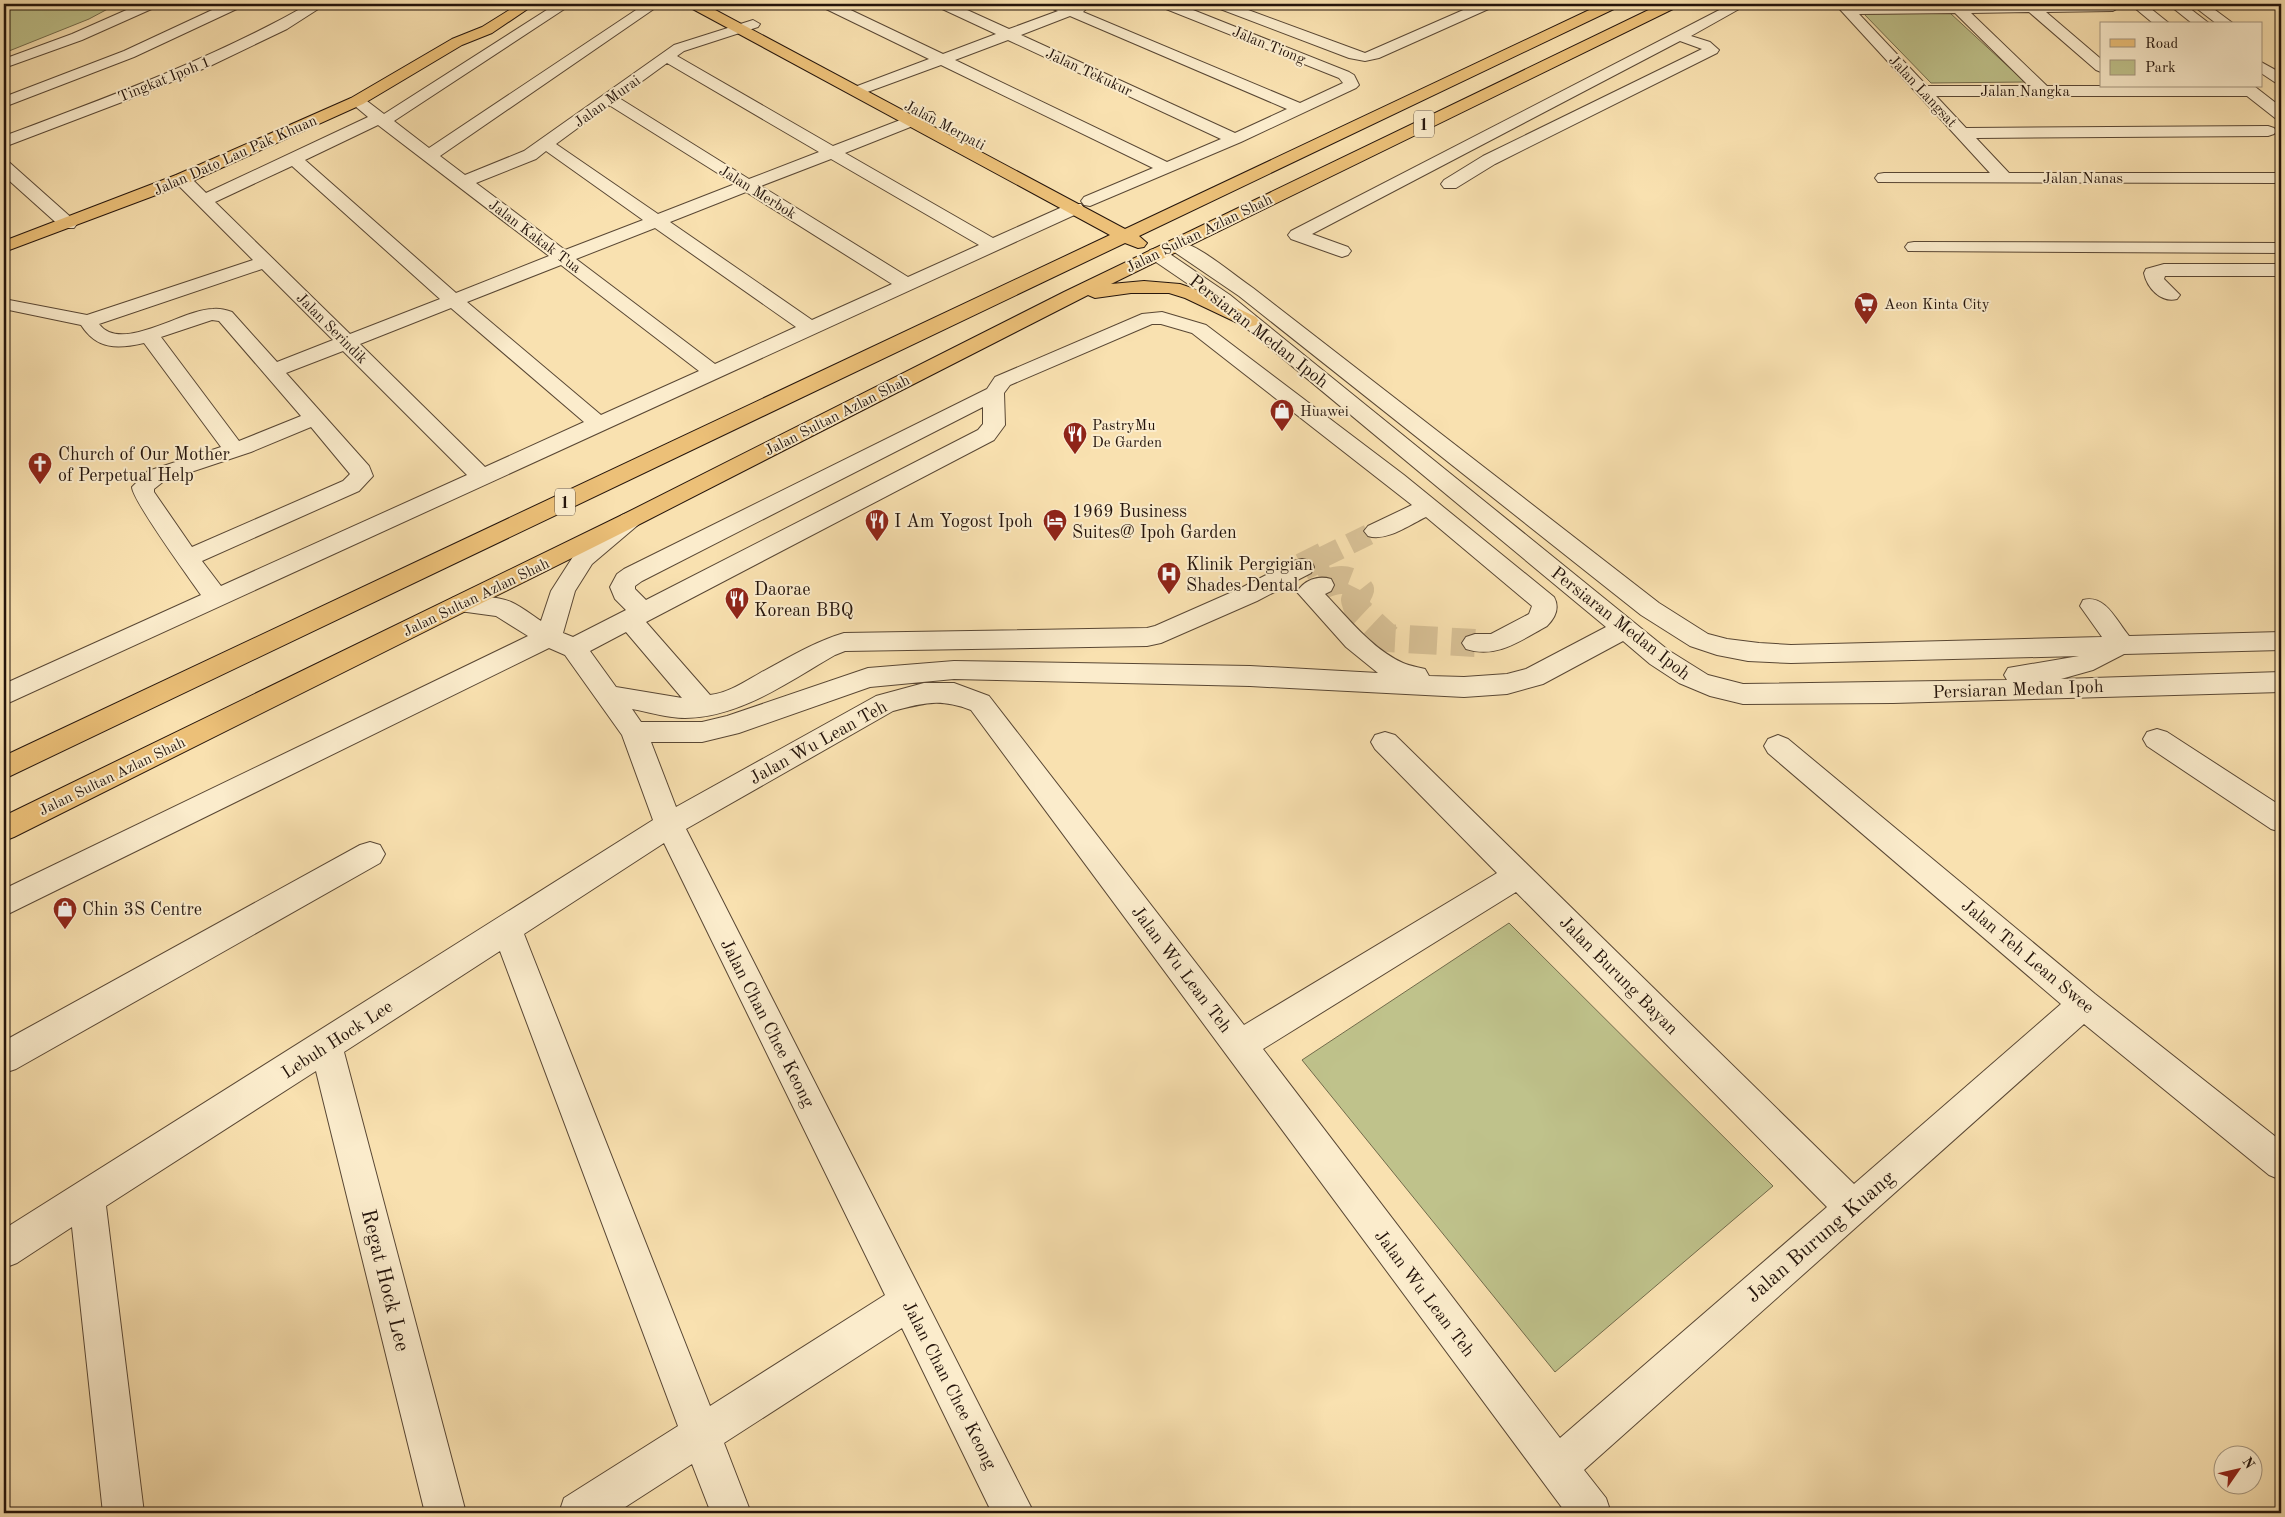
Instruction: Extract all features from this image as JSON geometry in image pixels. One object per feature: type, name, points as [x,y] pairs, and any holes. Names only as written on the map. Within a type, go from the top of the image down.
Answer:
[{"type":"main road","name":"Jalan Dato Lau Pak Khuan","points":[[457,42],[469,28],[485,15],[512,4]]},
{"type":"main road","name":"Jalan Dato Lau Pak Khuan","points":[[4,247],[182,180],[357,101],[457,42],[487,30],[528,4]]},
{"type":"main road","name":"Jalan Merpati","points":[[694,4],[746,26],[1166,249]]},
{"type":"main road","name":"Jalan Merpati","points":[[714,4],[746,26]]},
{"type":"main road","name":"Jalan Sultan Azlan Shah","points":[[4,768],[1613,4]]},
{"type":"main road","name":"Jalan Sultan Azlan Shah","points":[[4,829],[630,520],[1166,249],[1672,4]]},
{"type":"main road","points":[[1071,296],[1136,287],[1174,289],[1192,293],[1234,316],[1249,321]]},
{"type":"street","points":[[4,64],[77,37],[151,4]]},
{"type":"street","points":[[4,102],[129,54],[236,4]]},
{"type":"street","name":"Tingkat Ipoh 1","points":[[4,142],[162,81],[221,56],[286,24],[319,4]]},
{"type":"street","points":[[204,201],[382,119],[565,4]]},
{"type":"street","points":[[429,156],[654,4]]},
{"type":"street","points":[[827,4],[1166,168]]},
{"type":"street","name":"Jalan Tekukur","points":[[942,4],[1235,139]]},
{"type":"street","points":[[1053,4],[1301,109]]},
{"type":"street","points":[[864,89],[1091,4]]},
{"type":"street","name":"Jalan Tiong","points":[[1166,4],[1349,78],[1351,85],[1301,109]]},
{"type":"street","points":[[1220,4],[1354,55],[1365,57],[1374,55],[1488,4]]},
{"type":"street","points":[[1342,251],[1297,234],[1741,4]]},
{"type":"street","points":[[2137,4],[2160,22]]},
{"type":"street","points":[[2175,4],[2200,22]]},
{"type":"street","points":[[2198,4],[2225,22]]},
{"type":"street","points":[[1845,7],[1959,9],[2110,6],[2126,18]]},
{"type":"street","name":"Jalan Langsat","points":[[1845,7],[2004,178]]},
{"type":"street","points":[[2033,8],[2100,66]]},
{"type":"street","points":[[1959,9],[2044,91]]},
{"type":"street","name":"Jalan Murai","points":[[463,182],[525,158],[610,100],[679,48],[746,26]]},
{"type":"street","points":[[1450,184],[1489,160],[1712,50],[1705,45],[1678,36]]},
{"type":"street","points":[[667,57],[992,245]]},
{"type":"street","points":[[2262,67],[2281,80]]},
{"type":"street","points":[[2214,88],[2281,142]]},
{"type":"street","points":[[2247,88],[2281,115]]},
{"type":"street","name":"Jalan Nangka","points":[[1923,91],[2247,88]]},
{"type":"street","name":"Jalan Merbok","points":[[610,100],[906,284]]},
{"type":"street","name":"Jalan Kakak Tua","points":[[357,101],[713,372]]},
{"type":"street","points":[[4,695],[992,245],[1301,109]]},
{"type":"street","points":[[273,371],[920,118]]},
{"type":"street","points":[[1497,174],[1587,127]]},
{"type":"street","points":[[1961,132],[2268,131]]},
{"type":"street","points":[[546,144],[811,328]]},
{"type":"street","points":[[294,159],[454,301],[599,424]]},
{"type":"street","points":[[4,167],[68,224]]},
{"type":"street","name":"Jalan Nanas","points":[[1884,178],[2281,178]]},
{"type":"street","name":"Jalan Serindik","points":[[182,180],[482,477]]},
{"type":"street","points":[[1914,247],[2281,248]]},
{"type":"street","name":"Persiaran Medan Ipoh","points":[[1166,249],[1249,321],[1624,629],[1682,675],[1722,691],[1743,694],[1893,693],[2281,682]]},
{"type":"street","name":"Persiaran Medan Ipoh","points":[[1166,249],[1204,262],[1246,292],[1650,609],[1682,631],[1706,643],[1738,651],[1791,654],[2281,641]]},
{"type":"street","points":[[4,303],[88,321],[265,262]]},
{"type":"street","points":[[2170,295],[2155,281],[2154,273],[2164,270],[2281,270]]},
{"type":"street","points":[[88,321],[101,337],[115,340],[148,335],[204,316],[220,314],[224,316],[361,471],[362,476],[359,481],[187,558]]},
{"type":"street","points":[[705,707],[635,616],[622,586],[626,580],[994,392],[1002,381],[1142,319],[1155,317],[1191,325],[1199,329],[1380,468],[1546,603],[1543,615],[1538,620],[1495,643],[1474,643]]},
{"type":"street","points":[[148,335],[234,449]]},
{"type":"street","points":[[461,604],[502,608],[549,637],[574,648],[986,435],[994,425],[994,392]]},
{"type":"street","points":[[216,598],[143,492],[142,487],[156,476],[315,418]]},
{"type":"street","points":[[1376,531],[1428,507]]},
{"type":"street","points":[[4,904],[549,637],[564,591],[584,558],[630,520]]},
{"type":"street","points":[[606,695],[684,708],[722,704],[836,644],[1147,637],[1160,634],[1248,595],[1296,570],[1315,589],[1371,655],[1399,672],[1464,687]]},
{"type":"street","points":[[1893,693],[2086,665],[2105,656],[2122,644],[2092,606]]},
{"type":"street","points":[[634,732],[702,732],[729,726],[868,678],[954,670],[1250,676],[1464,687],[1507,684],[1534,677],[1624,629]]},
{"type":"street","name":"Jalan Chan Chee Keong","points":[[574,648],[634,732],[669,825],[1014,1513]]},
{"type":"street","name":"Jalan Wu Lean Teh","points":[[669,825],[885,703],[924,693],[954,693],[980,703],[1240,1045],[1591,1513]]},
{"type":"street","points":[[2157,738],[2281,821]]},
{"type":"street","name":"Jalan Burung Bayan","points":[[1385,742],[1852,1207]]},
{"type":"street","name":"Jalan Teh Lean Swee","points":[[1778,746],[2084,1004],[2281,1163]]},
{"type":"street","name":"Lebuh Hock Lee","points":[[4,1250],[326,1046],[669,825]]},
{"type":"street","points":[[4,1058],[370,854]]},
{"type":"street","points":[[1240,1045],[1518,875]]},
{"type":"street","points":[[507,929],[731,1513]]},
{"type":"street","name":"Jalan Burung Kuang","points":[[1556,1468],[2084,1004]]},
{"type":"street","name":"Regat Hock Lee","points":[[326,1046],[446,1513]]},
{"type":"street","points":[[86,1197],[123,1513]]},
{"type":"street","points":[[579,1513],[908,1302]]},
{"type":"green space","points":[[4,4],[117,4],[89,19],[4,53]]},
{"type":"green space","points":[[1950,13],[2025,82],[1931,83],[1864,14]]},
{"type":"green space","points":[[1509,923],[1773,1186],[1555,1372],[1302,1060]]},
{"type":"tunnel","points":[[1321,558],[1376,531]]},
{"type":"tunnel","points":[[1302,567],[1324,556]]},
{"type":"tunnel","points":[[1322,585],[1342,580],[1352,582],[1360,590],[1355,600],[1358,610],[1388,638],[1475,643]]},
{"type":"place","name":"Aeon Kinta City","points":[[1866,325]]},
{"type":"place","name":"Huawei","points":[[1282,432]]},
{"type":"place","name":"PastryMu De Garden","points":[[1075,455]]},
{"type":"place","name":"Church of Our Mother of Perpetual Help","points":[[40,485]]},
{"type":"place","name":"I Am Yogost Ipoh","points":[[877,542]]},
{"type":"place","name":"1969 Business Suites@ Ipoh Garden","points":[[1055,542]]},
{"type":"place","name":"Klinik Pergigian Shades Dental","points":[[1169,595]]},
{"type":"place","name":"Daorae Korean BBQ","points":[[737,620]]},
{"type":"place","name":"Chin 3S Centre","points":[[65,930]]}]
